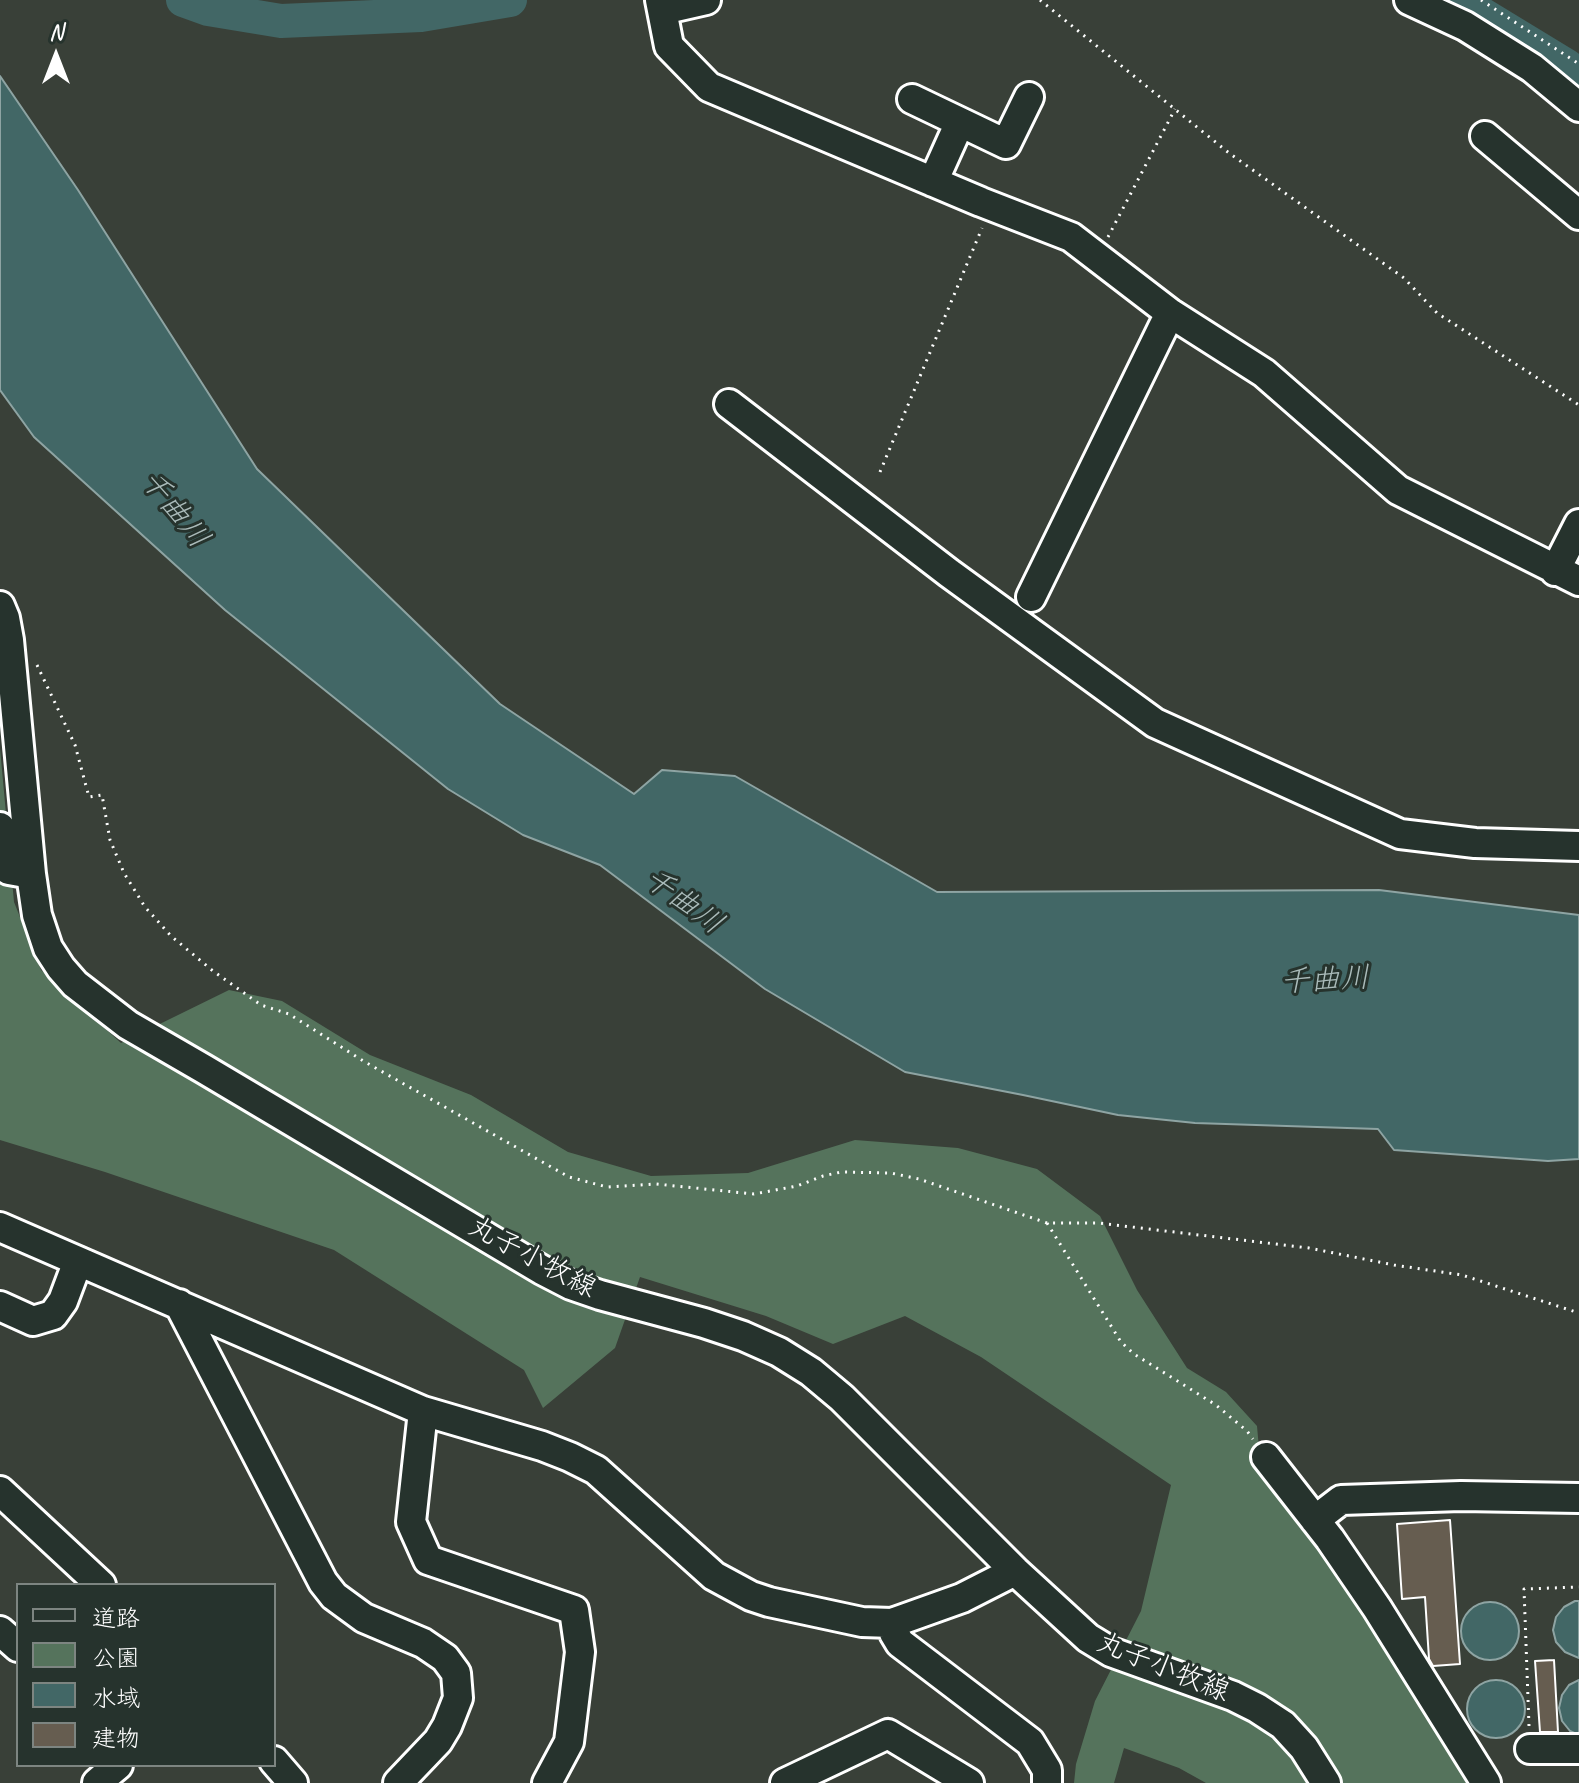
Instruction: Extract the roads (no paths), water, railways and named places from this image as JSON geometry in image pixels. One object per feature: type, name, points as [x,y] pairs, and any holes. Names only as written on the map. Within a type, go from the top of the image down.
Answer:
[{"type":"street","points":[[706,0],[661,5],[669,46],[709,87],[1071,237],[1170,313],[1264,373],[1398,490],[1567,576],[1579,524]]},
{"type":"street","points":[[1409,0],[1491,42],[1532,68],[1579,107]]},
{"type":"street","points":[[912,99],[1006,144],[1029,97]]},
{"type":"street","points":[[933,182],[960,122]]},
{"type":"street","points":[[1485,136],[1579,215]]},
{"type":"street","points":[[1031,597],[1170,313]]},
{"type":"street","points":[[729,404],[949,573],[1155,723],[1400,834],[1475,843],[1579,846]]},
{"type":"street","name":"丸子小牧線","points":[[0,606],[9,640],[37,915],[48,948],[75,984],[128,1025],[561,1280],[600,1295],[743,1336],[779,1352],[811,1372],[842,1398],[1015,1571],[1088,1638],[1111,1652],[1233,1696],[1257,1708],[1283,1725],[1304,1748],[1326,1783]]},
{"type":"street","points":[[0,827],[9,870],[31,874]]},
{"type":"street","points":[[0,1227],[423,1411],[570,1457],[596,1470],[714,1576],[751,1596],[862,1622],[892,1623],[962,1598],[1015,1571]]},
{"type":"street","points":[[0,1306],[33,1321],[53,1315],[63,1301],[78,1261]]},
{"type":"street","points":[[179,1304],[323,1582],[334,1596],[364,1618],[423,1643],[445,1658],[456,1673],[458,1698],[447,1726],[438,1741],[398,1783]]},
{"type":"street","points":[[423,1411],[411,1522],[428,1560],[574,1610],[580,1652],[569,1742],[547,1783]]},
{"type":"street","points":[[1266,1457],[1330,1539],[1377,1608],[1486,1783]]},
{"type":"street","points":[[0,1491],[99,1583]]},
{"type":"street","points":[[1315,1520],[1341,1500],[1461,1496],[1579,1498]]},
{"type":"street","points":[[892,1623],[900,1643],[1030,1742],[1047,1770],[1047,1783]]},
{"type":"street","points":[[0,1631],[16,1645]]},
{"type":"street","points":[[785,1783],[888,1734],[969,1783]]},
{"type":"street","points":[[1530,1749],[1579,1749]]},
{"type":"street","points":[[276,1763],[293,1783]]},
{"type":"street","points":[[97,1783],[116,1767]]},
{"type":"water","name":"千曲川","points":[[0,76],[78,190],[257,469],[500,704],[634,794],[662,770],[735,776],[937,892],[1379,890],[1579,915],[1579,1159],[1548,1161],[1394,1150],[1378,1129],[1195,1123],[1118,1115],[905,1072],[765,989],[600,865],[523,835],[448,789],[225,610],[34,437],[0,390]]},
{"type":"water","points":[[1579,1601],[1579,1658],[1565,1652],[1556,1642],[1553,1630],[1556,1617],[1564,1607]]},
{"type":"water","points":[[1490,1602],[1510,1611],[1519,1631],[1510,1651],[1490,1660],[1470,1651],[1461,1631],[1470,1611]]},
{"type":"water","points":[[1496,1680],[1516,1689],[1525,1709],[1516,1729],[1496,1738],[1476,1729],[1467,1709],[1476,1689]]},
{"type":"water","points":[[1579,1680],[1579,1735],[1570,1731],[1562,1721],[1559,1708],[1562,1695],[1569,1685]]},
{"type":"waterway","points":[[183,0],[208,9],[281,21],[421,15],[510,0]]},
{"type":"waterway","points":[[1454,0],[1567,66],[1579,77]]}]
